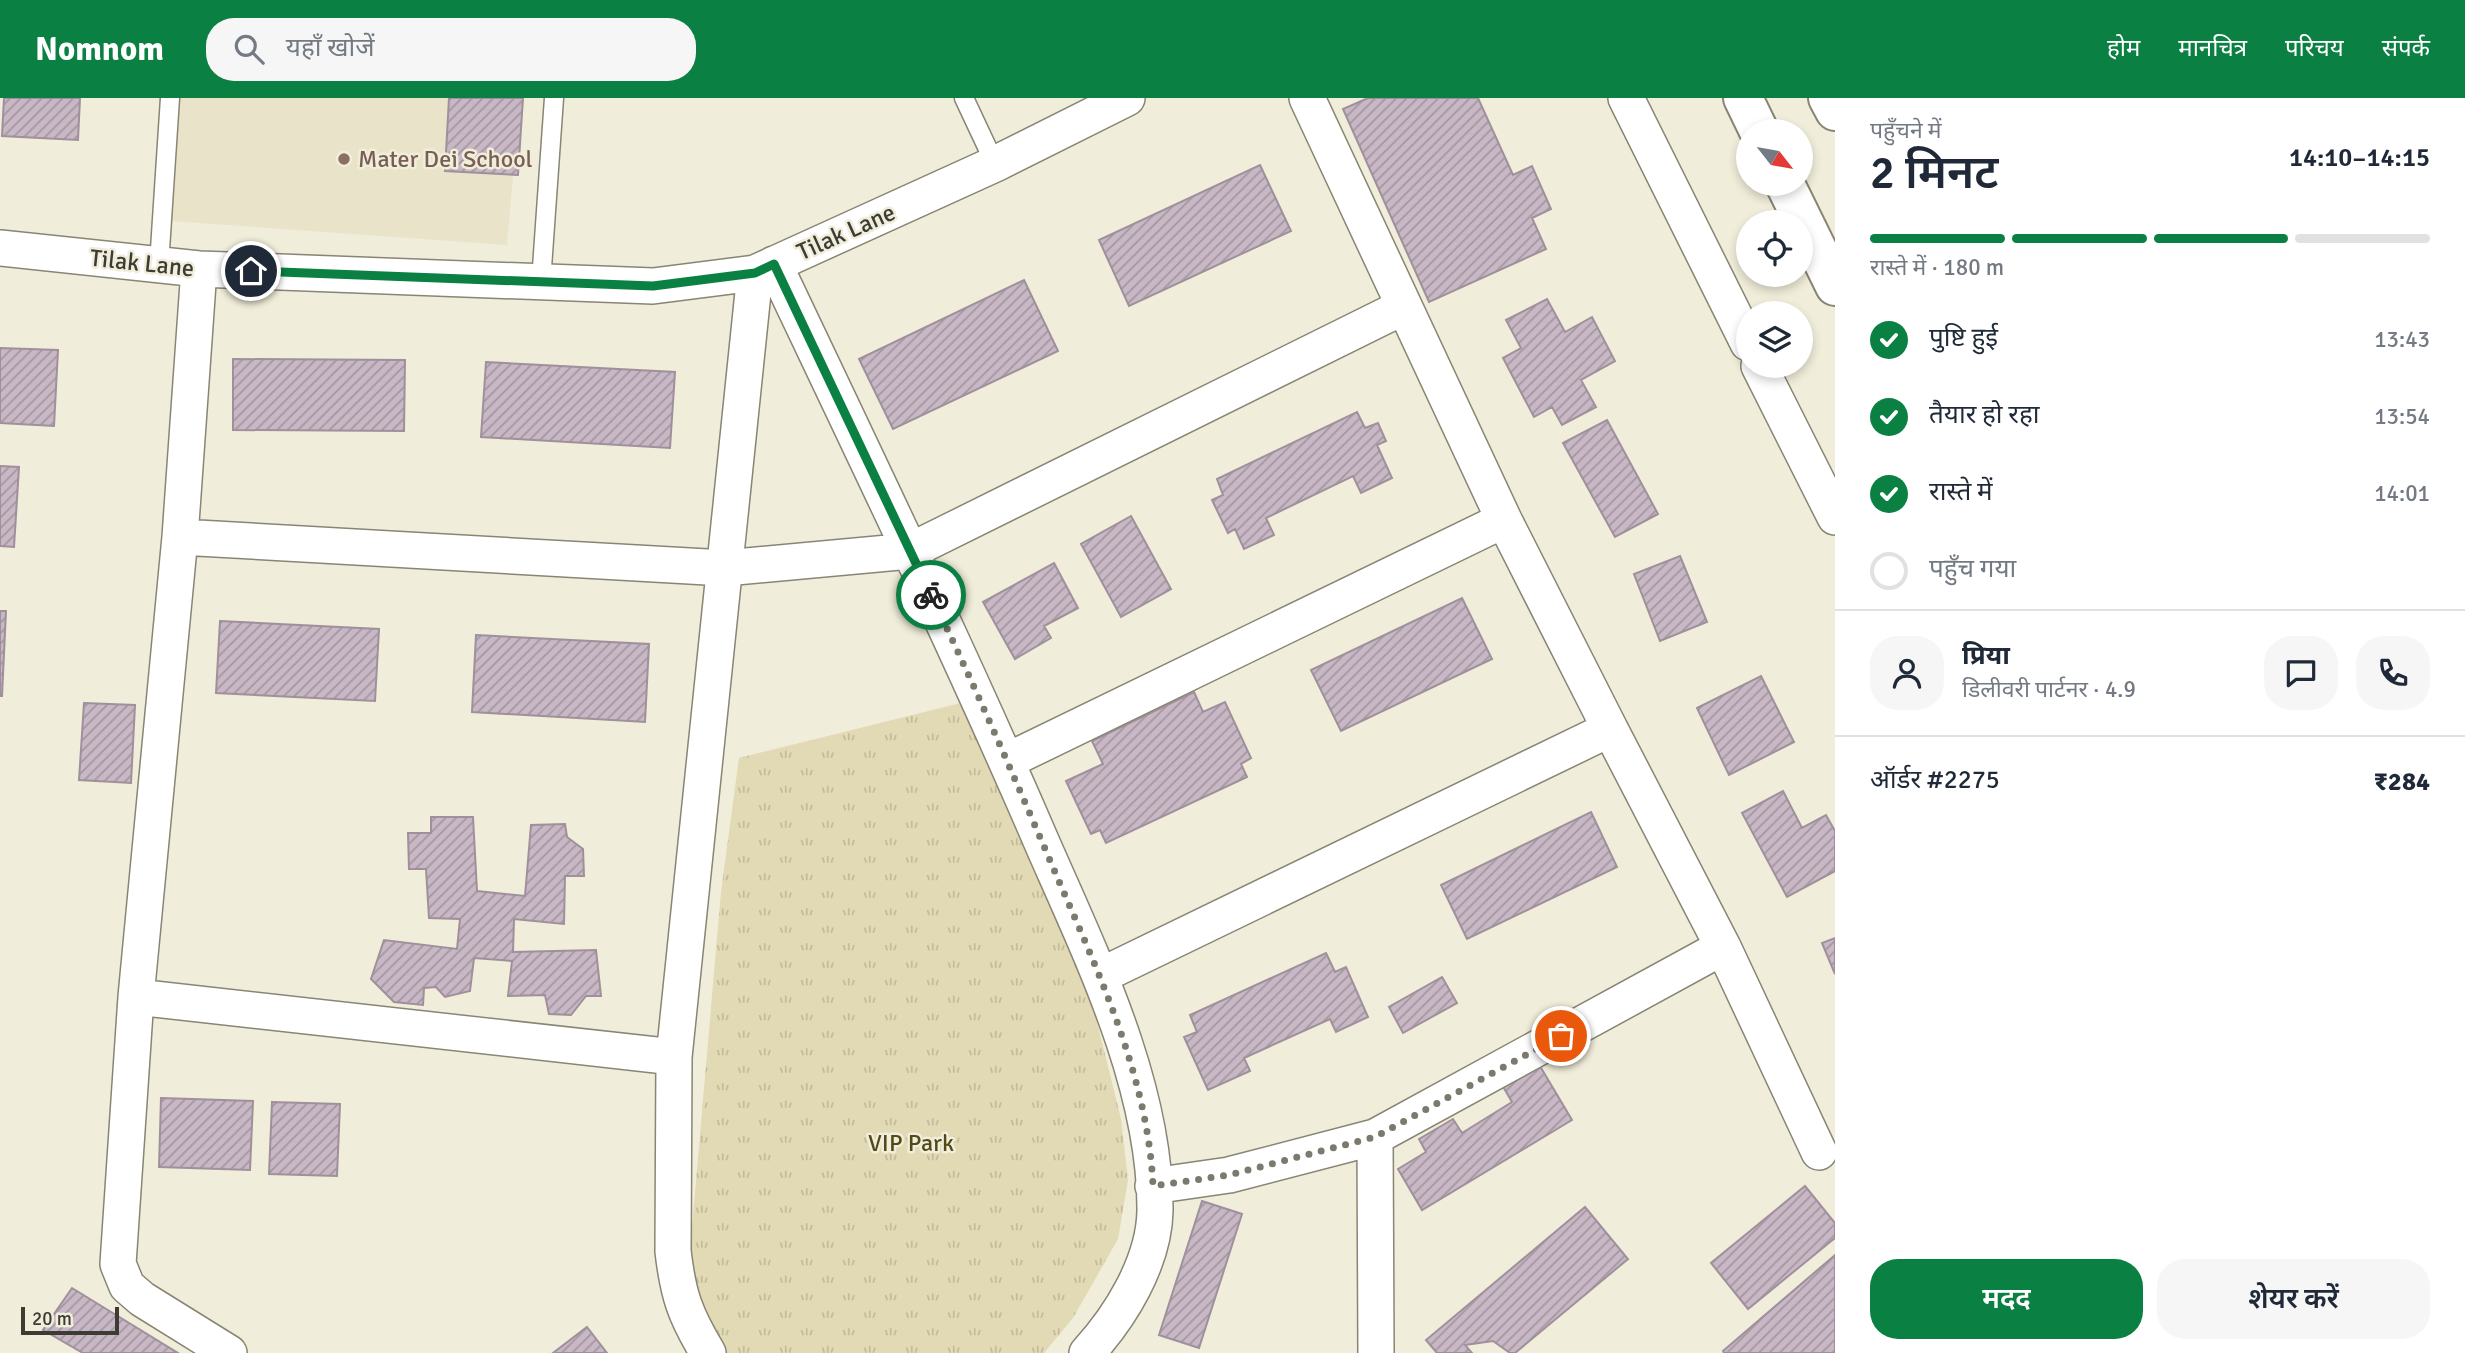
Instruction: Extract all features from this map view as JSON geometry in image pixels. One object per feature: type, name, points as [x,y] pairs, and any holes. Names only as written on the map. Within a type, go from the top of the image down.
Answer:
[{"type":"main road","points":[[1743,98],[1753,119]]},
{"type":"main road","points":[[1828,98],[1835,111]]},
{"type":"main road","points":[[1791,196],[1835,286]]},
{"type":"street","name":"Tilak Lane","points":[[0,248],[199,269],[653,286],[764,269],[995,164],[1127,98]]},
{"type":"street","points":[[1307,98],[1504,520],[1723,947],[1819,1152]]},
{"type":"street","points":[[1626,98],[1736,319]]},
{"type":"street","points":[[199,269],[180,537],[136,997],[118,1264],[127,1286],[142,1300],[229,1353]]},
{"type":"street","points":[[764,269],[910,551],[978,693],[1100,976],[1142,1105],[1152,1163],[1154,1224],[1143,1267],[1115,1317],[1087,1353]]},
{"type":"street","points":[[708,1353],[682,1305],[673,1251],[674,1057],[725,568],[764,269]]},
{"type":"street","points":[[180,537],[725,568],[910,551],[1403,307]]},
{"type":"street","points":[[1765,378],[1835,517]]},
{"type":"street","points":[[1007,761],[1504,520]]},
{"type":"street","points":[[1100,976],[1610,729]]},
{"type":"street","points":[[1153,1186],[1229,1175],[1375,1137],[1723,947]]},
{"type":"street","points":[[136,997],[674,1057]]},
{"type":"street","points":[[1375,1137],[1376,1353]]},
{"type":"lane","points":[[159,265],[170,98]]},
{"type":"lane","points":[[541,282],[554,98]]},
{"type":"lane","points":[[964,98],[995,164]]},
{"type":"shaded area","name":"Mater Dei School","points":[[179,98],[520,98],[507,245],[170,221]]},
{"type":"green space","name":"VIP Park","points":[[973,700],[1015,796],[1094,1010],[1121,1119],[1128,1180],[1118,1239],[1073,1318],[1044,1353],[716,1353],[695,1292],[691,1239],[721,892],[739,758]]},
{"type":"building","points":[[4,98],[80,98],[78,140],[2,136]]},
{"type":"building","points":[[449,98],[523,98],[518,175],[445,171]]},
{"type":"building","points":[[1368,98],[1478,98],[1513,175],[1532,166],[1551,209],[1532,218],[1546,249],[1429,302],[1343,109]]},
{"type":"building","points":[[1260,165],[1291,231],[1129,306],[1099,240]]},
{"type":"building","points":[[1024,280],[1058,351],[893,429],[859,359]]},
{"type":"building","points":[[1547,299],[1565,332],[1592,317],[1615,361],[1581,380],[1596,407],[1562,425],[1552,407],[1534,417],[1503,358],[1521,348],[1506,320]]},
{"type":"building","points":[[0,348],[58,350],[54,426],[0,423]]},
{"type":"building","points":[[233,359],[405,360],[404,431],[233,430]]},
{"type":"building","points":[[486,362],[675,372],[670,448],[481,437]]},
{"type":"building","points":[[1357,412],[1365,428],[1378,423],[1386,441],[1377,445],[1392,478],[1361,493],[1353,476],[1266,518],[1274,535],[1244,549],[1235,529],[1228,533],[1212,500],[1223,495],[1217,479]]},
{"type":"building","points":[[1607,420],[1658,514],[1615,537],[1563,443]]},
{"type":"building","points":[[0,466],[19,467],[14,547],[0,546]]},
{"type":"building","points":[[1131,516],[1171,589],[1121,617],[1081,544]]},
{"type":"building","points":[[1680,556],[1707,622],[1660,641],[1634,574]]},
{"type":"building","points":[[1054,563],[1078,608],[1044,626],[1051,638],[1015,659],[983,602]]},
{"type":"building","points":[[1462,598],[1492,659],[1341,731],[1311,670]]},
{"type":"building","points":[[0,611],[6,611],[2,696],[0,696]]},
{"type":"building","points":[[220,621],[379,629],[375,701],[216,693]]},
{"type":"building","points":[[476,635],[649,644],[645,722],[472,712]]},
{"type":"building","points":[[1761,676],[1794,742],[1729,775],[1697,708]]},
{"type":"building","points":[[1194,692],[1203,712],[1225,702],[1251,758],[1241,764],[1247,777],[1106,843],[1100,830],[1091,834],[1066,781],[1103,764],[1092,741]]},
{"type":"building","points":[[84,703],[135,705],[131,783],[79,780]]},
{"type":"building","points":[[1783,791],[1802,828],[1826,815],[1835,831],[1835,871],[1787,897],[1742,813]]},
{"type":"building","points":[[1591,812],[1617,867],[1467,939],[1441,885]]},
{"type":"building","points":[[431,817],[473,817],[477,891],[525,896],[531,825],[565,824],[567,837],[583,849],[584,876],[565,876],[564,924],[514,919],[513,952],[596,950],[601,996],[586,996],[571,1015],[549,1014],[545,995],[508,996],[512,961],[474,958],[470,991],[445,997],[436,987],[424,988],[423,1005],[394,1002],[371,979],[384,940],[457,949],[460,919],[429,918],[426,869],[409,869],[408,833],[431,833]]},
{"type":"building","points":[[1835,938],[1835,974],[1822,943]]},
{"type":"building","points":[[1326,953],[1335,972],[1346,967],[1368,1017],[1336,1032],[1330,1019],[1244,1058],[1250,1071],[1208,1090],[1184,1037],[1197,1032],[1190,1015]]},
{"type":"building","points":[[1442,977],[1457,1003],[1403,1033],[1389,1007]]},
{"type":"building","points":[[1534,1056],[1572,1120],[1422,1210],[1398,1169],[1426,1152],[1419,1139],[1453,1119],[1462,1133],[1512,1102],[1498,1078]]},
{"type":"building","points":[[161,1098],[253,1101],[250,1170],[159,1167]]},
{"type":"building","points":[[272,1102],[340,1104],[337,1176],[269,1174]]},
{"type":"building","points":[[1805,1186],[1835,1223],[1835,1238],[1748,1309],[1711,1263]]},
{"type":"building","points":[[1202,1201],[1242,1214],[1199,1348],[1159,1335]]},
{"type":"building","points":[[1585,1207],[1628,1259],[1515,1353],[1510,1353],[1493,1341],[1465,1345],[1472,1353],[1437,1353],[1426,1340]]},
{"type":"building","points":[[1835,1255],[1835,1353],[1724,1353],[1723,1351]]},
{"type":"building","points":[[72,1288],[178,1353],[83,1353],[43,1330]]},
{"type":"building","points":[[587,1327],[607,1353],[553,1353]]},
{"type":"way so far","points":[[931,595],[978,693],[1100,976],[1142,1105],[1152,1163],[1153,1186],[1229,1175],[1375,1137],[1561,1036]]},
{"type":"place","name":"Mater Dei School","points":[[344,159]]},
{"type":"route","points":[[251,271],[653,286],[755,273],[774,264],[931,595]]}]
